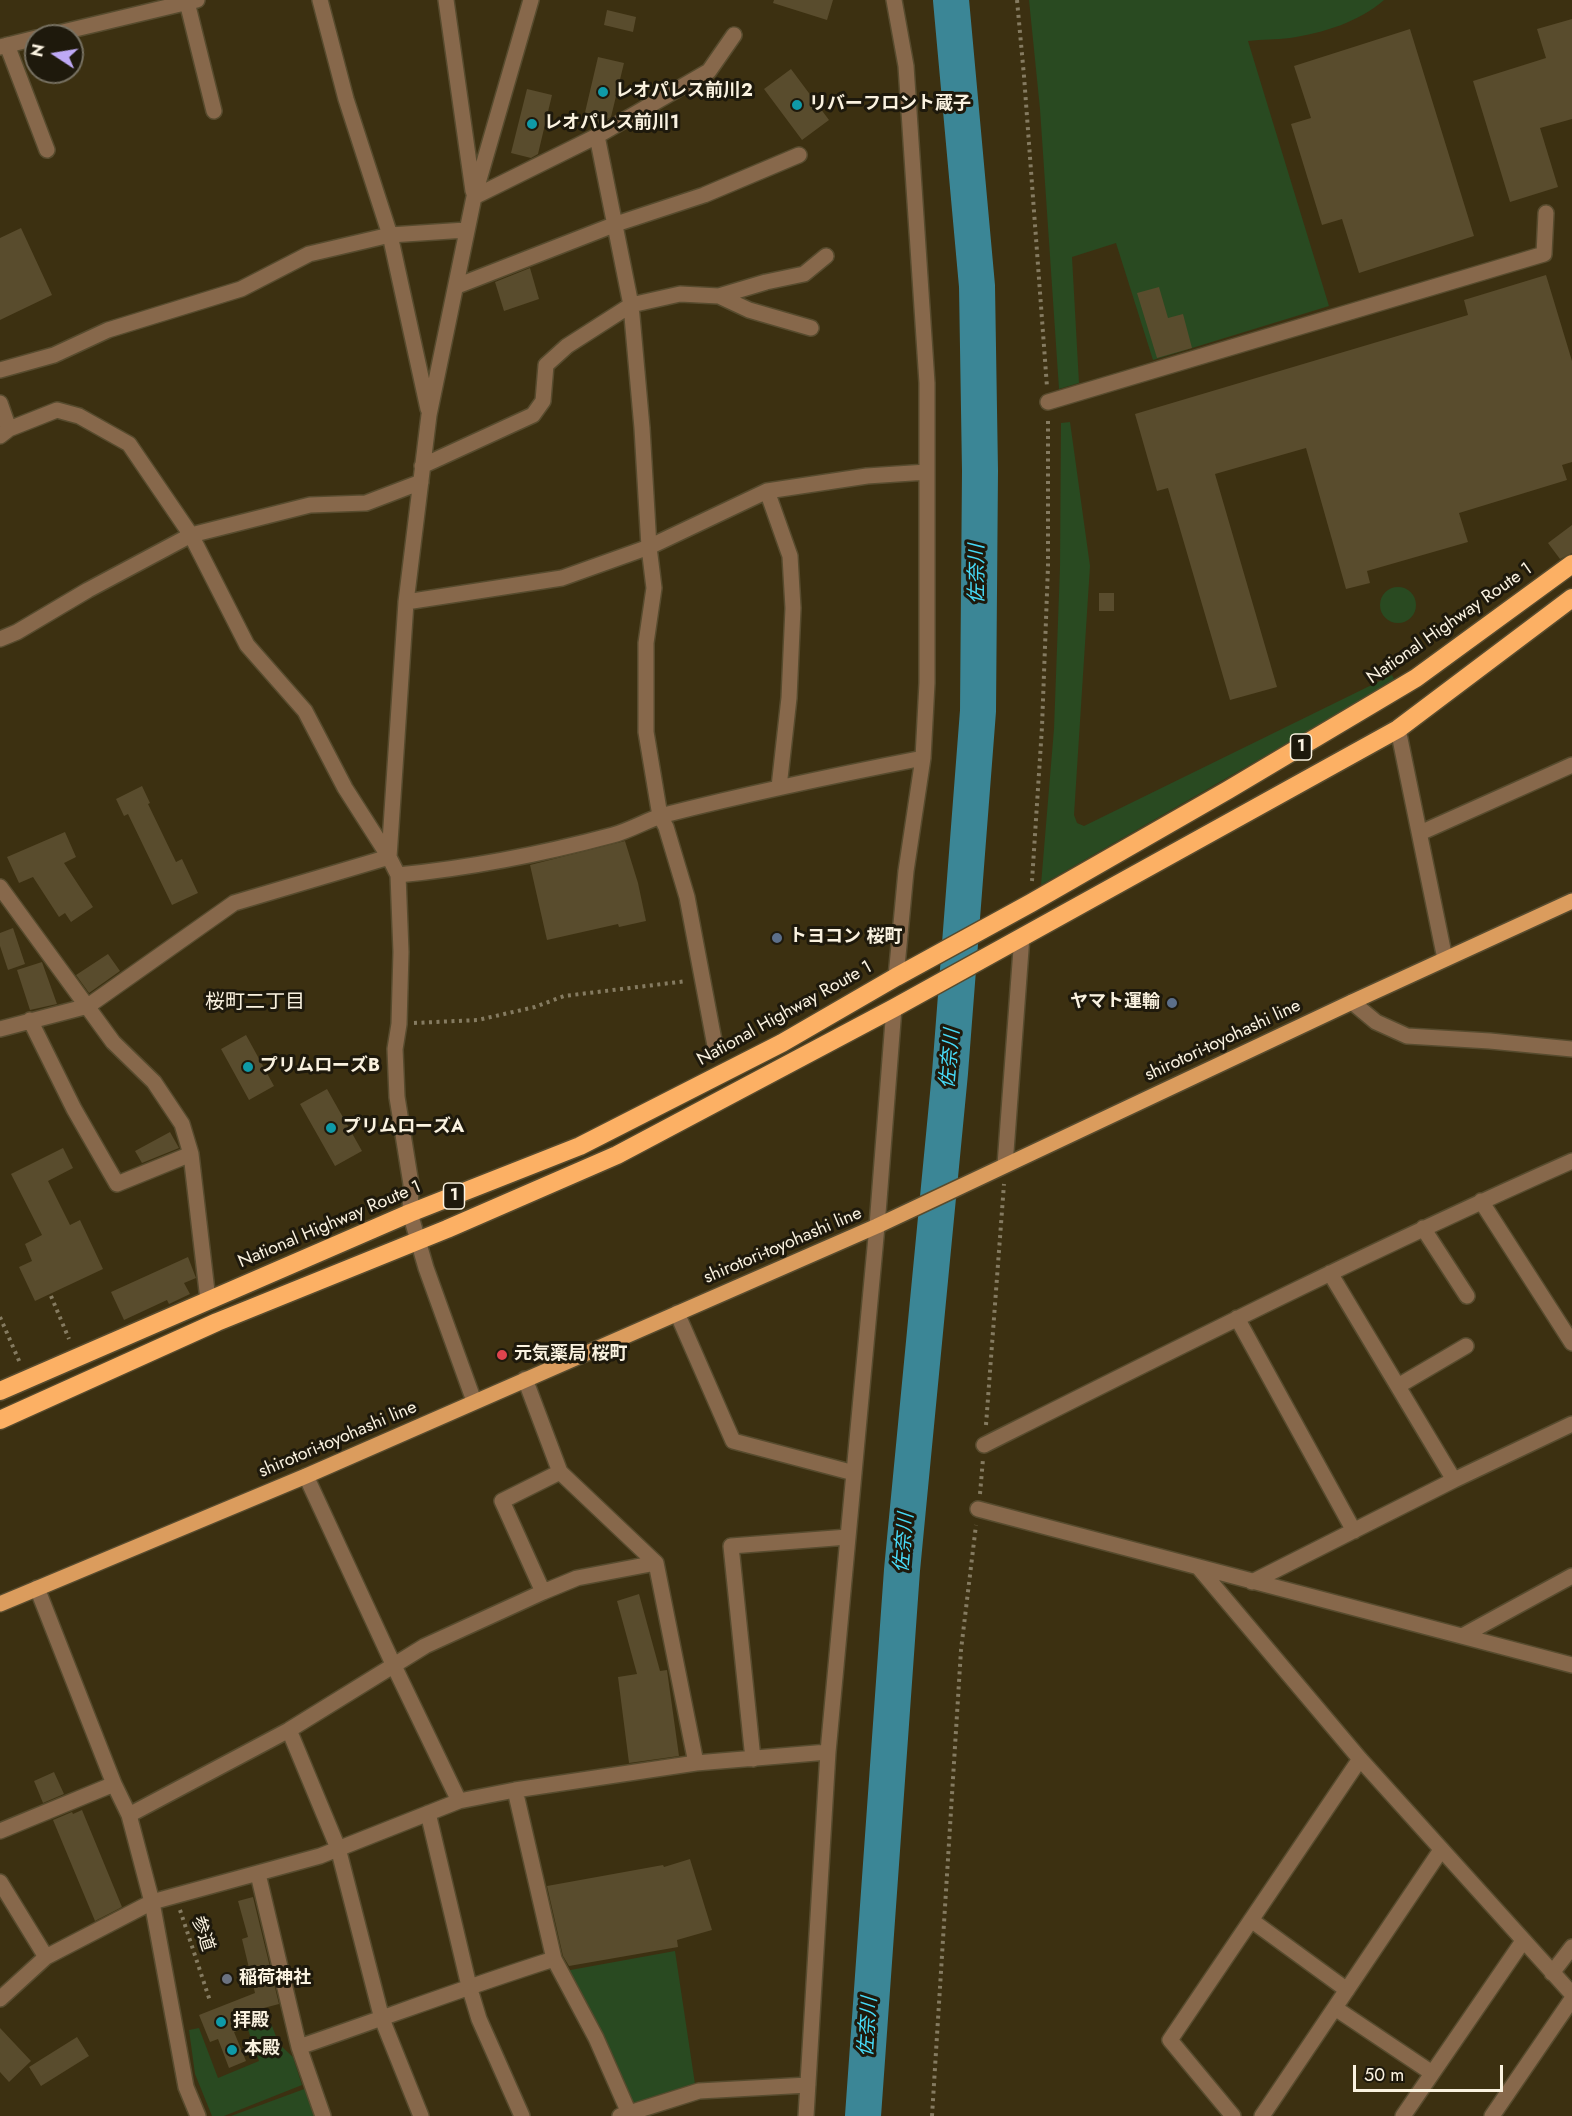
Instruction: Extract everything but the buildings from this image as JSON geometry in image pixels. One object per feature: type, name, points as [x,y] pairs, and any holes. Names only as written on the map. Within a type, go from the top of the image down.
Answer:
[{"type":"highway","name":"National Highway Route 1","points":[[0,1391],[410,1213],[579,1146],[782,1043],[1228,790],[1416,678],[1572,564]]},
{"type":"highway","name":"1","points":[[0,1419],[217,1322],[617,1155],[894,1008],[1398,729],[1572,598]]},
{"type":"main road","name":"shirotori-toyohashi line","points":[[0,1604],[306,1476],[878,1226],[1352,1002],[1572,902]]},
{"type":"street","points":[[320,0],[346,99],[390,234],[429,415]]},
{"type":"street","points":[[446,0],[474,197]]},
{"type":"street","points":[[389,857],[406,602],[429,415],[474,197],[531,0]]},
{"type":"street","points":[[894,0],[906,66],[927,383],[927,683],[923,758],[906,871],[896,977]]},
{"type":"street","points":[[84,27],[192,1],[214,111]]},
{"type":"street","points":[[474,197],[597,136],[709,70],[734,35]]},
{"type":"street","points":[[24,41],[4,46],[47,150]]},
{"type":"street","points":[[597,136],[631,305],[642,428],[649,548],[654,588],[646,643],[646,732],[660,816],[666,827],[687,897],[716,1052]]},
{"type":"street","points":[[457,286],[616,224],[704,195],[799,155]]},
{"type":"street","points":[[1048,402],[1544,254],[1546,213]]},
{"type":"street","points":[[0,370],[54,355],[108,330],[242,289],[309,254],[390,234],[466,230]]},
{"type":"street","points":[[422,466],[534,416],[543,401],[546,365],[567,346],[631,305],[680,294],[719,296],[804,274],[826,256]]},
{"type":"street","points":[[719,296],[749,310],[811,328]]},
{"type":"street","points":[[0,403],[4,432],[57,410],[79,416],[129,444],[191,535],[247,645],[305,711],[345,788],[398,875],[401,952],[399,1024],[395,1049],[397,1097],[411,1184],[410,1213],[426,1268],[474,1401]]},
{"type":"street","points":[[406,602],[562,578],[649,548],[767,491],[867,476],[927,472]]},
{"type":"street","points":[[0,639],[17,632],[88,590],[191,535],[310,505],[366,503],[421,482]]},
{"type":"street","points":[[767,491],[790,556],[793,608],[789,698],[779,787]]},
{"type":"street","points":[[1398,729],[1445,959]]},
{"type":"street","points":[[398,875],[460,869],[524,857],[616,834],[660,816],[779,787],[923,758]]},
{"type":"street","points":[[1420,833],[1572,765]]},
{"type":"street","points":[[0,1029],[88,1006],[234,903],[389,857]]},
{"type":"street","points":[[0,887],[113,1042],[154,1082],[182,1124],[191,1154],[208,1300]]},
{"type":"street","points":[[1005,1165],[1022,936]]},
{"type":"street","points":[[1352,1002],[1376,1022],[1407,1036],[1572,1048]]},
{"type":"street","points":[[806,2116],[828,1752],[878,1226],[894,1008]]},
{"type":"street","points":[[30,1020],[74,1108],[117,1184],[191,1154]]},
{"type":"street","points":[[984,1445],[1423,1228],[1572,1161]]},
{"type":"street","points":[[1481,1201],[1572,1343]]},
{"type":"street","points":[[1423,1228],[1467,1296]]},
{"type":"street","points":[[1330,1273],[1454,1480]]},
{"type":"street","points":[[677,1313],[733,1441],[854,1473]]},
{"type":"street","points":[[1237,1318],[1354,1531]]},
{"type":"street","points":[[1398,1386],[1466,1346]]},
{"type":"street","points":[[525,1379],[560,1472],[656,1563],[696,1763]]},
{"type":"street","points":[[1252,1582],[1454,1480],[1572,1424]]},
{"type":"street","points":[[543,1592],[502,1501],[560,1472]]},
{"type":"street","points":[[306,1476],[459,1801]]},
{"type":"street","points":[[978,1509],[1572,1665]]},
{"type":"street","points":[[753,1759],[731,1546],[848,1537]]},
{"type":"street","points":[[129,1815],[289,1730],[425,1646],[577,1578],[656,1563]]},
{"type":"street","points":[[1199,1568],[1360,1759],[1572,1994]]},
{"type":"street","points":[[1464,1635],[1572,1576]]},
{"type":"street","points":[[38,1588],[114,1784],[129,1815],[152,1902],[186,2087],[198,2116]]},
{"type":"street","points":[[289,1730],[338,1848],[382,2019],[421,2116]]},
{"type":"street","points":[[0,2000],[46,1957],[152,1902],[320,1856],[459,1801],[515,1790],[696,1763],[828,1752]]},
{"type":"street","points":[[1233,2116],[1170,2040],[1360,1759]]},
{"type":"street","points":[[0,1831],[114,1784]]},
{"type":"street","points":[[515,1790],[554,1959],[596,2038],[625,2115],[699,2091],[808,2085]]},
{"type":"street","points":[[428,1813],[479,2019],[522,2116]]},
{"type":"street","points":[[1262,2116],[1441,1851]]},
{"type":"street","points":[[258,1874],[299,2047],[323,2116]]},
{"type":"street","points":[[0,1882],[46,1957]]},
{"type":"street","points":[[1251,1920],[1347,1990]]},
{"type":"street","points":[[1403,2116],[1522,1941]]},
{"type":"street","points":[[1552,1973],[1572,1947]]},
{"type":"street","points":[[299,2047],[469,1986],[554,1959]]},
{"type":"street","points":[[1492,2116],[1572,1999]]},
{"type":"street","points":[[1335,2008],[1432,2073]]},
{"type":"path","points":[[1017,0],[1048,402],[1048,566],[1042,727],[1024,907]]},
{"type":"path","points":[[399,1024],[477,1020],[535,1007],[564,996],[702,979]]},
{"type":"path","points":[[932,2116],[961,1650],[984,1445],[1005,1165]]},
{"type":"path","points":[[51,1296],[69,1339]]},
{"type":"path","points":[[0,1317],[21,1365]]},
{"type":"path","name":"参道","points":[[180,1910],[210,2001]]},
{"type":"green space","points":[[1029,0],[1384,0],[1363,15],[1328,30],[1290,38],[1248,41],[1329,306],[1153,360],[1116,243],[1072,257],[1079,383],[1059,389],[1040,109]]},
{"type":"green space","points":[[1070,422],[1090,566],[1074,815],[1077,823],[1084,826],[1392,675],[1395,681],[1041,885],[1054,729],[1060,567],[1061,423]]},
{"type":"green space","points":[[1398,587],[1411,592],[1416,605],[1411,618],[1398,623],[1385,618],[1380,605],[1385,592]]},
{"type":"green space","points":[[675,1951],[695,2084],[635,2105],[629,2101],[565,1971]]},
{"type":"green space","points":[[248,2016],[262,2017],[272,2026],[279,2044],[293,2057],[302,2085],[224,2116],[212,2116],[195,2074],[189,2030],[199,2028],[218,2078],[259,2061],[246,2024]]},
{"type":"green space","points":[[307,2088],[317,2116],[231,2116]]},
{"type":"waterway","name":"佐奈川","points":[[863,2116],[902,1570],[950,1073],[978,711],[980,471],[977,286],[951,0]]},
{"type":"place","name":"レオパレス前川2","points":[[603,92]]},
{"type":"place","name":"リバーフロント蔵子","points":[[797,105]]},
{"type":"place","name":"レオパレス前川1","points":[[532,124]]},
{"type":"place","name":"トヨコン 桜町","points":[[777,938]]},
{"type":"place","name":"ヤマト運輸","points":[[1172,1003]]},
{"type":"place","name":"プリムローズB","points":[[248,1067]]},
{"type":"place","name":"プリムローズA","points":[[331,1128]]},
{"type":"place","name":"元気薬局 桜町","points":[[502,1355]]},
{"type":"place","name":"稲荷神社","points":[[227,1979]]},
{"type":"place","name":"拝殿","points":[[221,2022]]},
{"type":"place","name":"本殿","points":[[232,2050]]},
{"type":"district","name":"桜町二丁目","points":[[255,1003]]}]
